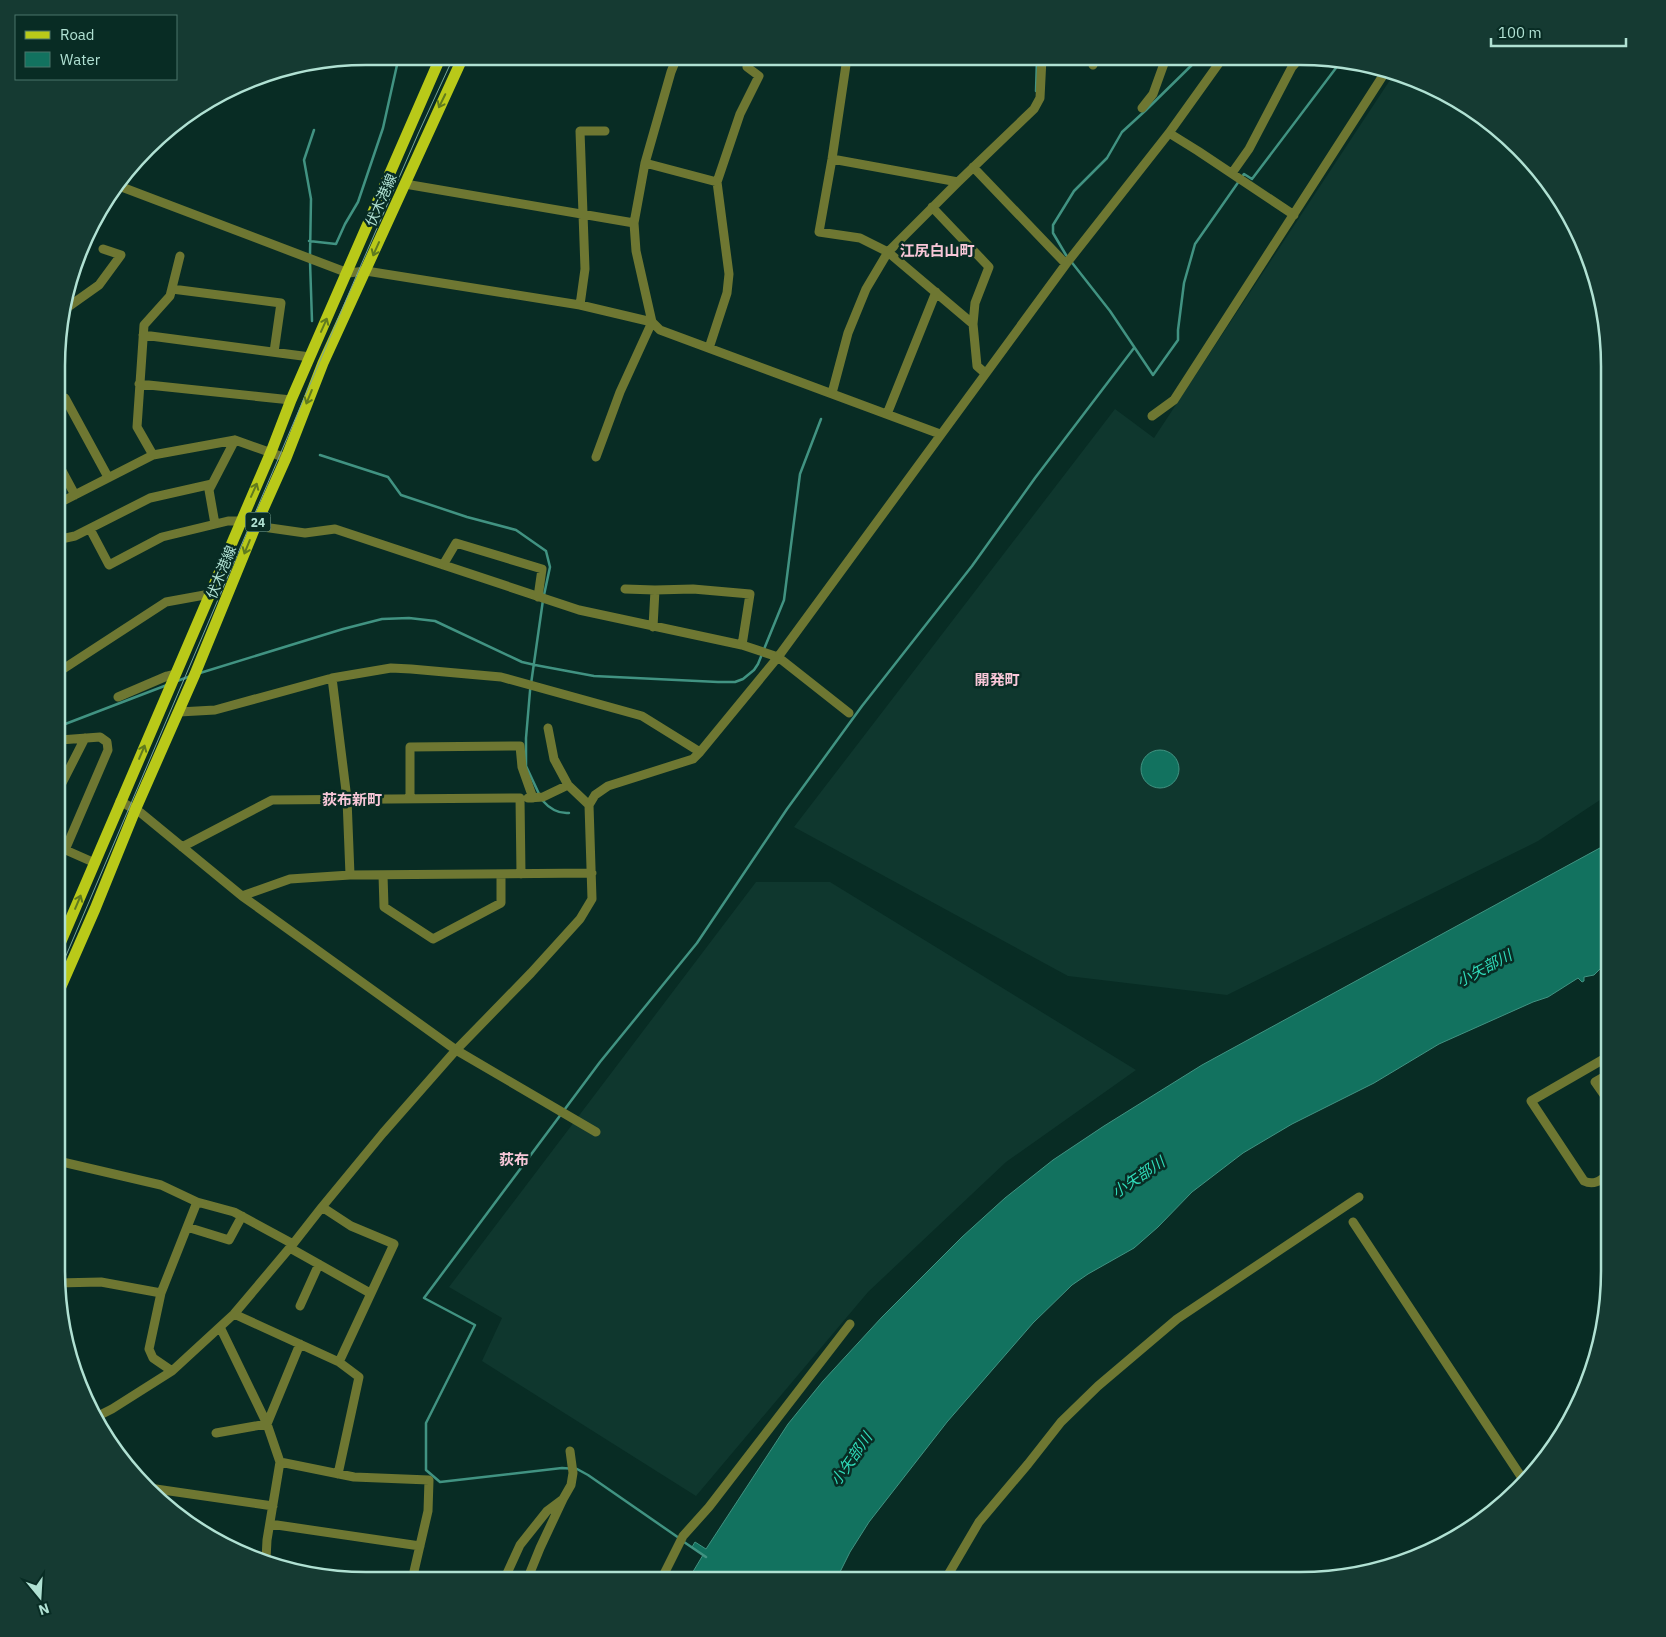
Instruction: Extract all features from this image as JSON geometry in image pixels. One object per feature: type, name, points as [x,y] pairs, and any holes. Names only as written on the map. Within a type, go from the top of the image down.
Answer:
[{"type":"main road","name":"伏木港線","points":[[65,932],[271,452],[291,400],[437,65]]},
{"type":"main road","name":"伏木港線","points":[[65,975],[286,458],[323,363],[459,65]]},
{"type":"street","points":[[596,458],[620,392],[652,322],[636,251],[634,223],[645,163],[674,65]]},
{"type":"street","points":[[709,348],[727,293],[728,274],[717,182],[740,114],[759,76],[747,67],[748,65]]},
{"type":"street","points":[[845,65],[832,159],[819,232],[860,238],[888,252],[973,324]]},
{"type":"street","points":[[832,393],[848,333],[866,289],[888,252],[1034,109],[1040,98],[1042,65]]},
{"type":"street","points":[[1142,108],[1153,94],[1163,65]]},
{"type":"street","points":[[101,1414],[172,1371],[234,1314],[292,1246],[383,1133],[456,1050],[580,920],[592,899],[589,805],[595,795],[608,786],[683,764],[693,759],[700,752],[778,657],[985,373],[1066,264],[1169,134],[1217,65]]},
{"type":"street","points":[[1232,174],[1249,149],[1294,65]]},
{"type":"street","points":[[1152,416],[1174,400],[1382,76]]},
{"type":"street","points":[[580,305],[585,269],[580,131],[605,132]]},
{"type":"street","points":[[1169,134],[1294,215]]},
{"type":"street","points":[[832,159],[958,182]]},
{"type":"street","points":[[645,163],[717,182]]},
{"type":"street","points":[[974,167],[1066,264]]},
{"type":"street","points":[[404,184],[634,223]]},
{"type":"street","points":[[124,188],[348,273],[366,271],[580,305],[652,322],[660,330],[940,434]]},
{"type":"street","points":[[932,207],[989,267],[975,304],[973,324],[977,366],[985,373]]},
{"type":"street","points":[[72,304],[99,285],[121,256],[103,249]]},
{"type":"street","points":[[153,455],[137,427],[144,325],[170,296],[180,256]]},
{"type":"street","points":[[172,289],[281,303],[274,352]]},
{"type":"street","points":[[887,414],[936,292]]},
{"type":"street","points":[[143,335],[310,357]]},
{"type":"street","points":[[139,384],[291,400]]},
{"type":"street","points":[[65,398],[108,477]]},
{"type":"street","points":[[65,500],[153,455],[235,440],[286,458]]},
{"type":"street","points":[[215,524],[209,490],[235,440]]},
{"type":"street","points":[[65,476],[75,495]]},
{"type":"street","points":[[65,539],[76,536],[150,498],[212,484]]},
{"type":"street","points":[[90,529],[109,565],[162,537],[228,521],[240,521],[305,533],[335,529],[579,610],[742,645],[778,657],[849,713]]},
{"type":"street","points":[[443,565],[456,543],[542,569],[538,596]]},
{"type":"street","points":[[625,589],[693,589],[750,594],[742,645]]},
{"type":"street","points":[[653,627],[655,590]]},
{"type":"street","points":[[65,668],[166,602],[210,594]]},
{"type":"street","points":[[179,712],[215,710],[332,678],[391,668],[501,677],[642,716],[700,752]]},
{"type":"street","points":[[118,697],[175,674]]},
{"type":"street","points":[[332,678],[348,799],[350,875]]},
{"type":"street","points":[[548,728],[554,759],[568,785],[589,805]]},
{"type":"street","points":[[65,740],[100,737],[107,742],[108,750],[65,842]]},
{"type":"street","points":[[65,777],[85,738]]},
{"type":"street","points":[[410,799],[410,747],[520,746],[522,767],[534,798]]},
{"type":"street","points":[[182,847],[272,800],[534,798],[543,797],[568,785]]},
{"type":"street","points":[[520,798],[521,874]]},
{"type":"street","points":[[120,801],[136,808],[242,896],[456,1050],[596,1132]]},
{"type":"street","points":[[65,849],[95,864]]},
{"type":"street","points":[[242,896],[290,879],[350,875],[592,873]]},
{"type":"street","points":[[383,874],[384,907],[433,939],[501,903],[501,874]]},
{"type":"street","points":[[1601,1061],[1531,1101],[1584,1181],[1590,1184],[1601,1180]]},
{"type":"street","points":[[1601,1079],[1595,1082],[1601,1091]]},
{"type":"street","points":[[65,1162],[161,1185],[197,1202],[234,1212],[370,1293]]},
{"type":"street","points":[[950,1572],[979,1522],[1061,1422],[1098,1386],[1177,1319],[1359,1197]]},
{"type":"street","points":[[172,1371],[153,1358],[149,1349],[161,1293],[197,1202]]},
{"type":"street","points":[[322,1207],[351,1226],[394,1244],[339,1362]]},
{"type":"street","points":[[187,1227],[229,1240],[242,1216]]},
{"type":"street","points":[[1353,1222],[1520,1475]]},
{"type":"street","points":[[300,1306],[319,1264]]},
{"type":"street","points":[[66,1284],[101,1282],[161,1293]]},
{"type":"street","points":[[234,1314],[339,1362],[360,1377],[338,1474]]},
{"type":"street","points":[[665,1572],[683,1536],[709,1507],[850,1324]]},
{"type":"street","points":[[220,1327],[267,1424],[280,1462],[272,1506],[266,1555]]},
{"type":"street","points":[[267,1424],[300,1344]]},
{"type":"street","points":[[216,1433],[267,1424]]},
{"type":"street","points":[[530,1572],[571,1485],[573,1472],[570,1451]]},
{"type":"street","points":[[280,1462],[354,1477],[429,1480],[428,1511],[414,1572]]},
{"type":"street","points":[[160,1490],[272,1506]]},
{"type":"street","points":[[508,1572],[520,1545],[547,1510],[564,1499]]},
{"type":"street","points":[[270,1524],[420,1546]]},
{"type":"shaded area","points":[[1391,79],[1433,96],[1483,127],[1513,153],[1539,183],[1561,216],[1578,251],[1591,288],[1595,308],[1601,366],[1601,799],[1538,841],[1227,995],[1068,976],[794,827],[1115,409],[1154,438]]},
{"type":"shaded area","points":[[756,882],[830,882],[1136,1070],[1006,1162],[868,1292],[696,1496],[482,1361],[502,1318],[449,1287]]},
{"type":"water","points":[[1160,750],[1173,756],[1179,769],[1173,782],[1160,788],[1147,782],[1141,769],[1147,756]]},
{"type":"water","name":"小矢部川","points":[[1601,847],[1601,968],[1594,975],[1584,977],[1582,982],[1578,978],[1548,997],[1439,1044],[1374,1083],[1292,1124],[1243,1153],[1192,1192],[1158,1227],[1134,1248],[1072,1285],[1033,1323],[947,1422],[869,1522],[840,1572],[693,1572],[703,1555],[692,1547],[695,1542],[706,1549],[788,1424],[823,1381],[882,1317],[962,1237],[1005,1198],[1053,1160],[1202,1065]]},
{"type":"waterway","points":[[309,241],[336,244],[358,202],[383,128],[397,65]]},
{"type":"waterway","points":[[1036,91],[1037,65]]},
{"type":"waterway","points":[[1192,65],[1122,132],[1107,158],[1074,191],[1053,225],[1053,233],[1066,255],[1110,311],[1153,375],[1178,340],[1184,283],[1195,244],[1244,174],[1252,179],[1336,68]]},
{"type":"waterway","points":[[310,255],[311,199],[304,160],[314,130]]},
{"type":"waterway","points":[[310,261],[312,321]]},
{"type":"waterway","points":[[679,1538],[577,1469],[562,1468],[440,1482],[426,1470],[426,1423],[475,1325],[424,1298],[600,1062],[697,943],[787,809],[862,706],[972,566],[1035,478],[1134,348]]},
{"type":"waterway","points":[[200,673],[343,629],[382,619],[409,618],[435,621],[522,662],[594,676],[718,682],[735,682],[743,679],[758,664],[784,600],[800,474],[821,419]]},
{"type":"waterway","points":[[320,455],[388,477],[401,495],[467,517],[516,530],[546,551],[550,567],[544,595]]},
{"type":"waterway","points":[[540,796],[526,766],[526,738],[530,691],[543,600]]},
{"type":"waterway","points":[[177,681],[191,676]]},
{"type":"waterway","points":[[65,724],[167,685]]},
{"type":"waterway","points":[[542,800],[554,810],[561,813],[569,813]]},
{"type":"waterway","points":[[684,1542],[706,1557]]},
{"type":"tram line","points":[[65,958],[358,272],[450,65]]},
{"type":"district","name":"江尻白山町","points":[[937,250]]},
{"type":"district","name":"開発町","points":[[997,679]]},
{"type":"district","name":"荻布新町","points":[[352,799]]},
{"type":"district","name":"荻布","points":[[514,1159]]}]
